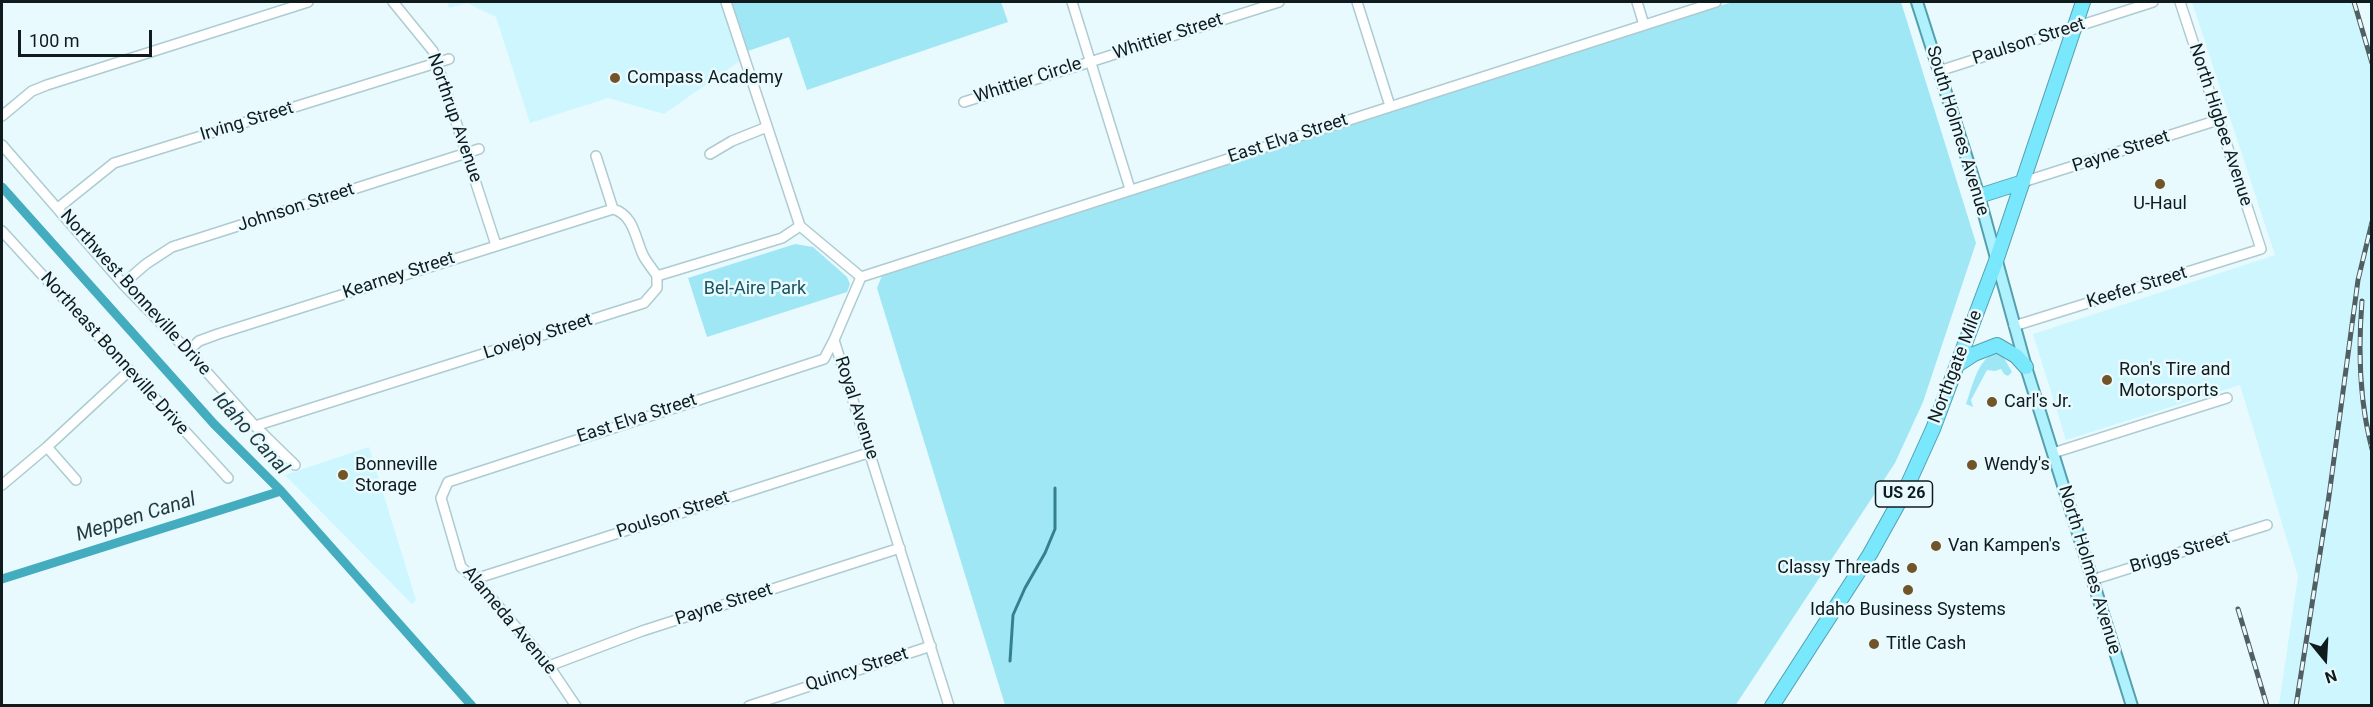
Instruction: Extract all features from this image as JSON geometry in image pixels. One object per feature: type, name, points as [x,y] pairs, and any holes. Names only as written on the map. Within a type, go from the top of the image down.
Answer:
[{"type":"highway","name":"Northgate Mile","points":[[1772,705],[1831,617],[1897,507],[1933,429],[1996,261],[2083,2]]},
{"type":"highway","points":[[1979,196],[2023,182]]},
{"type":"highway","points":[[1957,365],[1989,346],[1997,345],[2016,356],[2026,367]]},
{"type":"main road","name":"South Holmes Avenue","points":[[1917,2],[1979,196],[1996,261]]},
{"type":"main road","name":"North Holmes Avenue","points":[[1996,261],[2026,367],[2132,705]]},
{"type":"street","points":[[2,116],[32,92],[47,85],[298,3],[308,2]]},
{"type":"street","name":"Northrup Avenue","points":[[393,2],[433,51],[496,245]]},
{"type":"street","points":[[726,2],[800,226],[861,277]]},
{"type":"street","points":[[1072,2],[1130,189]]},
{"type":"street","name":"Whittier Street","points":[[1092,61],[1279,2]]},
{"type":"street","points":[[1357,2],[1390,106]]},
{"type":"street","points":[[1637,2],[1644,25]]},
{"type":"street","name":"East Elva Street","points":[[861,277],[1716,2]]},
{"type":"street","name":"Paulson Street","points":[[1939,71],[2153,2]]},
{"type":"street","name":"North Higbee Avenue","points":[[2180,2],[2261,249]]},
{"type":"street","name":"Irving Street","points":[[58,208],[114,163],[449,59]]},
{"type":"street","name":"Whittier Circle","points":[[964,102],[1092,61]]},
{"type":"street","name":"Payne Street","points":[[2023,182],[2218,120]]},
{"type":"street","points":[[710,154],[732,141],[767,127]]},
{"type":"street","name":"Northwest Bonneville Drive","points":[[2,145],[123,284],[188,351],[255,426],[295,465]]},
{"type":"street","name":"Johnson Street","points":[[123,284],[146,264],[172,247],[479,149]]},
{"type":"street","points":[[596,156],[613,209],[629,218],[644,258],[657,276],[782,238],[800,226]]},
{"type":"street","name":"Kearney Street","points":[[188,351],[199,342],[218,334],[613,209]]},
{"type":"street","name":"Northeast Bonneville Drive","points":[[2,231],[228,478]]},
{"type":"street","name":"Keefer Street","points":[[2014,326],[2261,249]]},
{"type":"street","name":"Lovejoy Street","points":[[255,426],[644,303],[657,288],[657,276]]},
{"type":"street","name":"Royal Avenue","points":[[861,277],[834,340],[949,705]]},
{"type":"street","name":"East Elva Street","points":[[441,498],[448,482],[824,359],[834,340]]},
{"type":"street","points":[[2,485],[129,371]]},
{"type":"street","points":[[2053,453],[2227,398]]},
{"type":"street","points":[[47,447],[76,480]]},
{"type":"street","name":"Poulson Street","points":[[475,579],[871,452]]},
{"type":"street","name":"Alameda Avenue","points":[[441,498],[461,567],[475,579],[549,666],[576,705]]},
{"type":"street","name":"Briggs Street","points":[[2092,580],[2267,525]]},
{"type":"street","name":"Payne Street","points":[[549,666],[642,631],[900,548]]},
{"type":"street","name":"Quincy Street","points":[[750,705],[931,646]]},
{"type":"shaded area","name":"Compass Academy","points":[[447,2],[726,2],[744,58],[664,114],[608,98],[530,123],[496,17],[467,3],[449,8]]},
{"type":"shaded area","points":[[2192,2],[2351,2],[2371,67],[2371,705],[2279,705],[2298,576],[2240,385],[2066,440],[2033,334],[2275,255]]},
{"type":"shaded area","points":[[369,447],[416,600],[412,604],[285,475]]},
{"type":"green space","points":[[726,2],[1001,2],[1008,22],[807,90],[789,37],[742,53]]},
{"type":"green space","points":[[1734,2],[1901,2],[1976,243],[1923,402],[1895,463],[1735,706],[1005,705],[877,288],[885,268],[1644,25]]},
{"type":"green space","name":"Bel-Aire Park","points":[[795,244],[813,247],[847,277],[850,284],[847,292],[707,337],[688,278]]},
{"type":"green space","points":[[1996,353],[2004,358],[2012,372],[2008,376],[2001,369],[1987,370],[1971,400],[1973,407],[1966,404],[1980,367],[1985,360]]},
{"type":"waterway","name":"Idaho Canal","points":[[2,187],[214,424],[281,491],[472,706]]},
{"type":"waterway","points":[[1010,661],[1013,615],[1055,529],[1055,488]]},
{"type":"waterway","name":"Meppen Canal","points":[[2,579],[281,491]]},
{"type":"railway","points":[[2354,2],[2372,63]]},
{"type":"railway","points":[[2296,706],[2329,496],[2358,280],[2372,222]]},
{"type":"railway","points":[[2362,301],[2361,375],[2364,412],[2372,449]]},
{"type":"railway","points":[[2238,609],[2267,706]]},
{"type":"place","name":"Compass Academy","points":[[615,78]]},
{"type":"place","name":"U-Haul","points":[[2160,184]]},
{"type":"place","name":"Ron's Tire and Motorsports","points":[[2107,380]]},
{"type":"place","name":"Carl's Jr.","points":[[1992,402]]},
{"type":"place","name":"Wendy's","points":[[1972,465]]},
{"type":"place","name":"Bonneville Storage","points":[[343,475]]},
{"type":"place","name":"Van Kampen's","points":[[1936,546]]},
{"type":"place","name":"Classy Threads","points":[[1912,568]]},
{"type":"place","name":"Idaho Business Systems","points":[[1908,590]]},
{"type":"place","name":"Title Cash","points":[[1874,644]]}]
